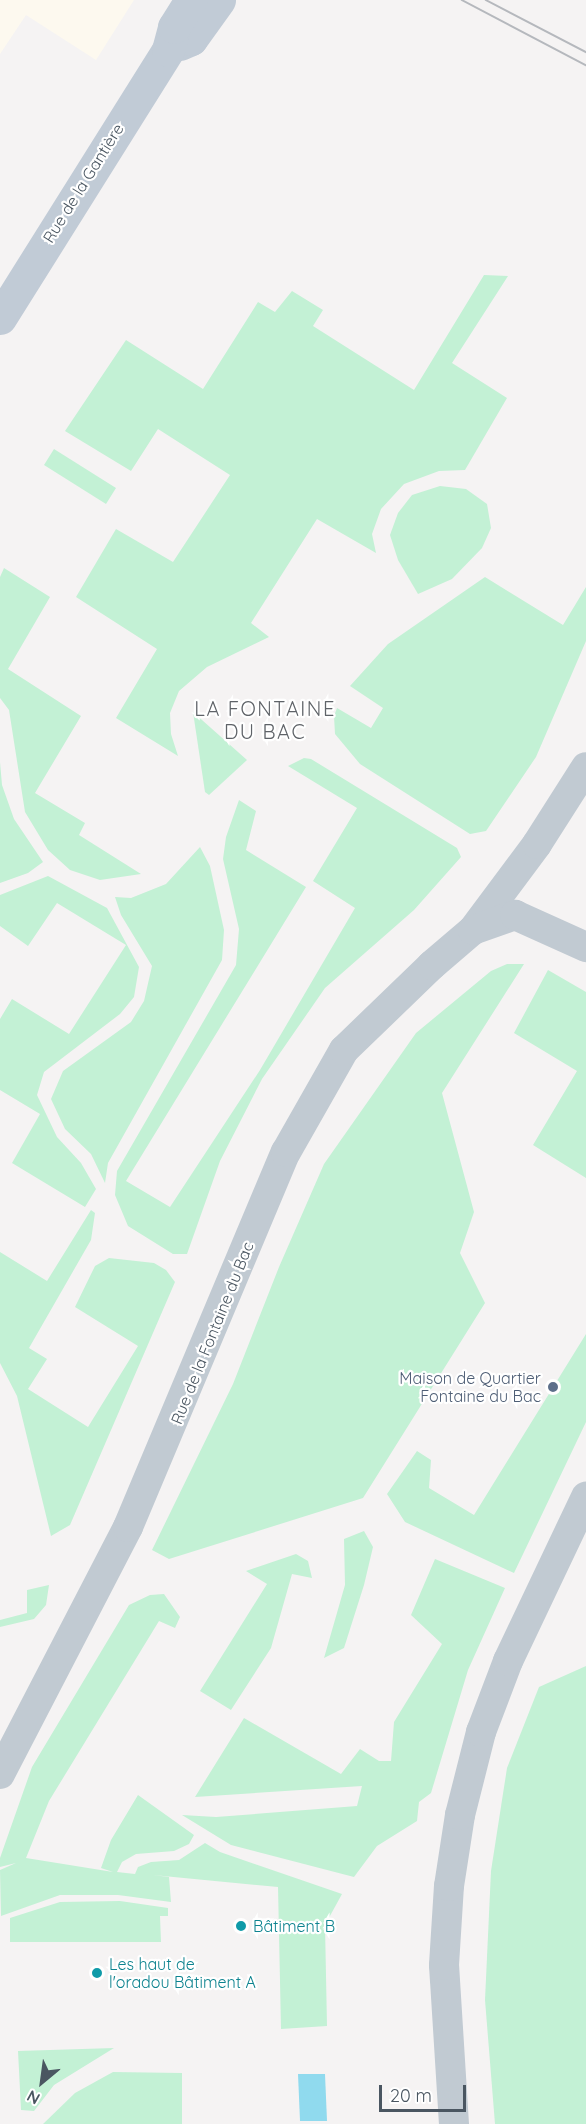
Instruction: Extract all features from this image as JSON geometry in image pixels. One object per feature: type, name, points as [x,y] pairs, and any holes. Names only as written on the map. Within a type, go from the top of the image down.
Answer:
[{"type":"main road","name":"Rue de la Gantière","points":[[0,318],[168,50],[174,27],[191,0]]},
{"type":"main road","name":"Rue de la Gantière","points":[[168,50],[191,39],[219,0]]},
{"type":"street","name":"Rue de la Fontaine du Bac","points":[[0,1774],[9,1743],[128,1527],[292,1142],[344,1050],[432,965],[473,930],[537,844],[586,767]]},
{"type":"street","name":"Rue de la Fontaine du Bac","points":[[473,930],[515,915],[586,947]]},
{"type":"street","points":[[454,2124],[444,1965],[449,1886],[460,1815],[481,1732],[508,1661],[586,1497]]},
{"type":"shaded area","points":[[0,0],[134,0],[96,60],[26,15],[0,54]]},
{"type":"green space","points":[[484,275],[508,276],[452,363],[507,398],[465,470],[439,471],[404,484],[381,509],[372,534],[376,553],[317,519],[251,623],[269,637],[207,667],[179,691],[170,713],[171,734],[178,756],[116,718],[157,649],[76,597],[116,529],[173,562],[230,475],[158,429],[131,471],[65,431],[126,340],[203,389],[258,302],[275,312],[292,291],[323,310],[313,326],[414,390]]},
{"type":"green space","points":[[54,449],[116,488],[106,504],[44,465]]},
{"type":"green space","points":[[440,486],[466,489],[487,504],[491,528],[482,548],[452,579],[418,594],[398,560],[390,535],[398,513],[412,495]]},
{"type":"green space","points":[[4,568],[50,597],[8,669],[81,716],[35,793],[85,823],[79,835],[141,874],[100,880],[70,870],[48,850],[25,812],[9,710],[0,698],[0,577]]},
{"type":"green space","points":[[485,577],[563,625],[586,587],[586,641],[536,757],[486,831],[470,834],[360,764],[335,734],[334,716],[337,708],[371,728],[383,708],[350,686],[388,644]]},
{"type":"green space","points":[[193,712],[247,760],[209,795],[205,792]]},
{"type":"green space","points":[[304,758],[311,759],[457,848],[461,857],[414,910],[325,988],[262,1079],[220,1161],[187,1254],[173,1254],[128,1226],[115,1195],[117,1171],[236,965],[239,929],[223,859],[226,837],[239,800],[256,811],[246,850],[306,887],[126,1181],[170,1207],[260,1070],[355,908],[313,881],[357,808],[288,766]]},
{"type":"green space","points":[[0,762],[2,785],[14,819],[43,862],[28,873],[0,883]]},
{"type":"green space","points":[[200,847],[210,866],[224,930],[222,960],[108,1163],[105,1183],[91,1154],[65,1129],[51,1099],[63,1071],[131,1022],[144,1001],[152,966],[121,915],[115,897],[131,898],[166,884]]},
{"type":"green space","points":[[48,876],[107,908],[139,967],[134,997],[120,1014],[44,1072],[37,1095],[57,1137],[81,1163],[96,1189],[85,1207],[12,1163],[40,1114],[0,1090],[0,1019],[12,999],[69,1034],[126,945],[57,903],[28,946],[0,926],[0,895]]},
{"type":"green space","points":[[507,964],[524,964],[442,1093],[474,1212],[460,1253],[485,1303],[363,1498],[169,1559],[152,1550],[233,1384],[279,1267],[324,1164],[416,1033],[491,971]]},
{"type":"green space","points":[[548,970],[586,992],[586,1178],[533,1145],[577,1071],[514,1033]]},
{"type":"green space","points":[[91,1210],[95,1213],[91,1240],[29,1348],[47,1359],[28,1389],[88,1427],[138,1346],[75,1307],[95,1266],[109,1258],[154,1263],[166,1270],[175,1282],[70,1525],[51,1536],[17,1396],[0,1363],[0,1252],[47,1281]]},
{"type":"green space","points":[[586,1334],[586,1422],[514,1573],[405,1522],[387,1494],[417,1451],[431,1460],[429,1488],[474,1515]]},
{"type":"green space","points":[[364,1531],[373,1547],[364,1585],[344,1648],[324,1658],[345,1585],[344,1539]]},
{"type":"green space","points":[[296,1554],[308,1561],[312,1578],[292,1574],[271,1648],[231,1710],[200,1691],[267,1584],[246,1571]]},
{"type":"green space","points":[[435,1559],[505,1588],[468,1670],[431,1793],[419,1802],[417,1821],[377,1846],[354,1877],[231,1845],[182,1815],[216,1817],[357,1806],[362,1786],[195,1797],[244,1718],[341,1774],[360,1749],[379,1761],[391,1761],[394,1722],[442,1644],[411,1615]]},
{"type":"green space","points":[[49,1585],[46,1605],[34,1619],[0,1627],[0,1620],[27,1613],[27,1590]]},
{"type":"green space","points":[[164,1594],[180,1617],[175,1628],[159,1621],[49,1801],[26,1858],[113,1872],[101,1868],[111,1840],[138,1795],[194,1835],[189,1844],[174,1851],[136,1854],[122,1862],[117,1872],[135,1874],[138,1867],[151,1862],[179,1860],[205,1843],[220,1852],[342,1894],[325,1925],[327,2026],[281,2029],[278,1887],[153,1875],[169,1877],[171,1902],[118,1895],[60,1895],[1,1916],[0,1870],[16,1863],[0,1867],[0,1858],[32,1767],[129,1605],[150,1595]]},
{"type":"green space","points":[[586,1666],[586,2124],[495,2124],[485,2000],[491,1871],[507,1768],[539,1687]]},
{"type":"green space","points":[[120,1901],[168,1908],[168,1916],[160,1916],[161,1942],[10,1942],[10,1918],[60,1902]]},
{"type":"green space","points":[[114,2048],[54,2085],[34,2111],[21,2110],[18,2051]]},
{"type":"green space","points":[[113,2072],[182,2073],[182,2124],[43,2124],[75,2093]]},
{"type":"water","points":[[298,2074],[325,2074],[327,2121],[300,2121]]},
{"type":"tram line","points":[[462,0],[586,65]]},
{"type":"tram line","points":[[486,0],[586,52]]},
{"type":"place","name":"Maison de Quartier Fontaine du Bac","points":[[553,1387]]},
{"type":"place","name":"Bâtiment B","points":[[241,1926]]},
{"type":"place","name":"Les haut de l'oradou Bâtiment A","points":[[97,1973]]},
{"type":"district","name":"LA FONTAINE DU BAC","points":[[265,720]]}]
